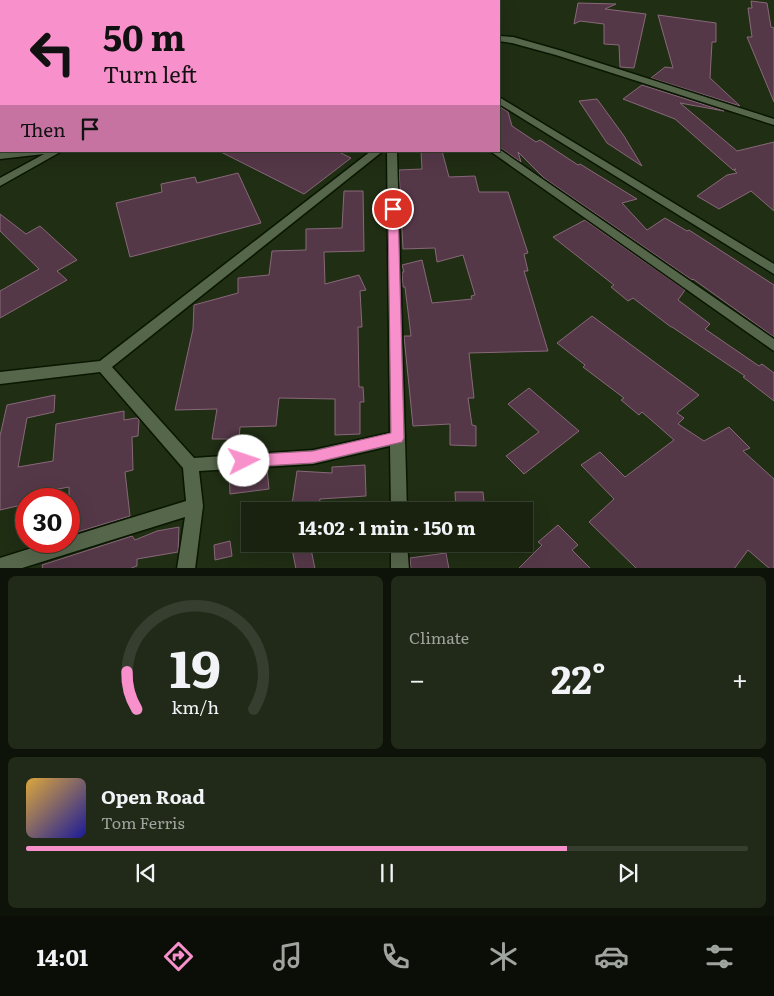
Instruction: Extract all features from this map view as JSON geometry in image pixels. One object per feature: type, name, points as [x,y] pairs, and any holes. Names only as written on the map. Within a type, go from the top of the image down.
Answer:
[{"type":"street","points":[[500,38],[559,53],[774,122]]},
{"type":"street","points":[[500,101],[774,270]]},
{"type":"street","points":[[0,156],[36,152]]},
{"type":"street","points":[[0,183],[55,152]]},
{"type":"street","points":[[0,378],[103,366],[377,152]]},
{"type":"street","points":[[392,152],[399,502]]},
{"type":"street","points":[[496,152],[774,346]]},
{"type":"street","points":[[103,366],[191,464],[195,506],[186,568]]},
{"type":"street","points":[[191,464],[313,457],[398,438]]},
{"type":"street","points":[[0,566],[195,506]]},
{"type":"street","points":[[399,552],[400,568]]},
{"type":"building","points":[[751,1],[767,3],[771,27],[774,28],[774,102],[747,37],[752,37],[748,8],[752,8]]},
{"type":"building","points":[[578,3],[616,4],[605,9],[646,14],[634,68],[620,67],[619,45],[604,44],[604,24],[580,21],[574,24]]},
{"type":"building","points":[[658,15],[716,23],[716,42],[712,42],[710,78],[740,106],[651,78],[665,67],[673,68]]},
{"type":"building","points":[[642,85],[724,111],[680,103],[737,151],[774,142],[774,211],[751,191],[719,209],[697,196],[727,175],[737,173],[734,170],[736,169],[733,170],[675,119],[623,99]]},
{"type":"building","points":[[597,99],[624,136],[642,166],[607,143],[579,101]]},
{"type":"building","points":[[500,107],[508,112],[512,126],[536,142],[540,140],[578,165],[580,164],[637,199],[622,203],[647,230],[665,218],[687,231],[689,230],[774,285],[774,337],[693,279],[544,178],[518,152],[521,162],[500,148]]},
{"type":"building","points":[[221,152],[339,152],[351,158],[304,194]]},
{"type":"building","points":[[421,152],[442,152],[449,177],[475,176],[479,192],[508,192],[528,253],[524,254],[528,271],[524,271],[548,351],[469,353],[474,398],[468,398],[472,425],[476,426],[476,446],[450,445],[450,424],[413,426],[404,336],[411,336],[405,287],[403,287],[402,272],[404,272],[402,265],[422,260],[432,303],[472,299],[471,296],[475,295],[463,255],[437,262],[435,248],[403,249],[399,170],[422,169]]},
{"type":"building","points":[[238,173],[261,223],[130,257],[116,203],[162,192],[161,184],[195,177],[197,183]]},
{"type":"building","points":[[344,191],[363,191],[364,251],[324,252],[325,284],[359,275],[366,290],[360,291],[362,327],[358,327],[359,387],[363,387],[364,402],[360,402],[360,434],[335,435],[335,399],[279,398],[276,426],[240,427],[239,439],[212,439],[217,409],[175,410],[193,329],[194,305],[238,293],[238,278],[269,275],[272,251],[306,250],[306,229],[342,228]]},
{"type":"building","points":[[0,214],[26,234],[40,226],[77,260],[57,271],[67,280],[0,318],[0,291],[39,269],[0,231]]},
{"type":"building","points":[[585,220],[685,290],[678,300],[710,324],[705,329],[759,366],[762,364],[774,373],[774,401],[743,377],[745,376],[671,327],[633,298],[628,301],[611,287],[614,285],[553,237]]},
{"type":"building","points":[[592,316],[699,395],[677,413],[684,418],[678,424],[704,441],[729,427],[750,448],[743,451],[774,479],[774,568],[769,568],[748,550],[735,568],[636,568],[589,522],[614,499],[581,465],[600,452],[625,477],[674,440],[642,412],[639,415],[621,400],[624,398],[583,367],[585,365],[557,343]]},
{"type":"building","points":[[529,388],[579,431],[524,474],[506,456],[539,432],[508,404]]},
{"type":"building","points":[[55,395],[54,412],[27,418],[18,467],[53,461],[56,424],[124,411],[124,420],[137,418],[139,420],[138,436],[132,437],[133,470],[125,472],[130,516],[80,531],[80,488],[69,487],[15,488],[15,507],[0,510],[0,436],[7,405]]},
{"type":"building","points":[[365,465],[366,496],[320,499],[320,502],[292,502],[297,471],[332,473],[332,467]]},
{"type":"building","points":[[267,469],[269,489],[230,494],[229,471]]},
{"type":"building","points":[[455,492],[483,492],[484,502],[456,502]]},
{"type":"building","points":[[558,525],[578,545],[572,550],[590,568],[519,568],[542,545],[538,542]]},
{"type":"building","points":[[179,527],[178,552],[137,559],[137,566],[132,568],[43,568],[42,565],[132,536],[135,540],[157,531]]},
{"type":"building","points":[[230,541],[232,556],[215,560],[214,545]]},
{"type":"building","points":[[293,552],[312,552],[315,568],[296,568]]},
{"type":"building","points":[[446,553],[449,568],[411,568],[410,558]]},
{"type":"route","points":[[244,461],[313,457],[398,438],[393,209]]}]
